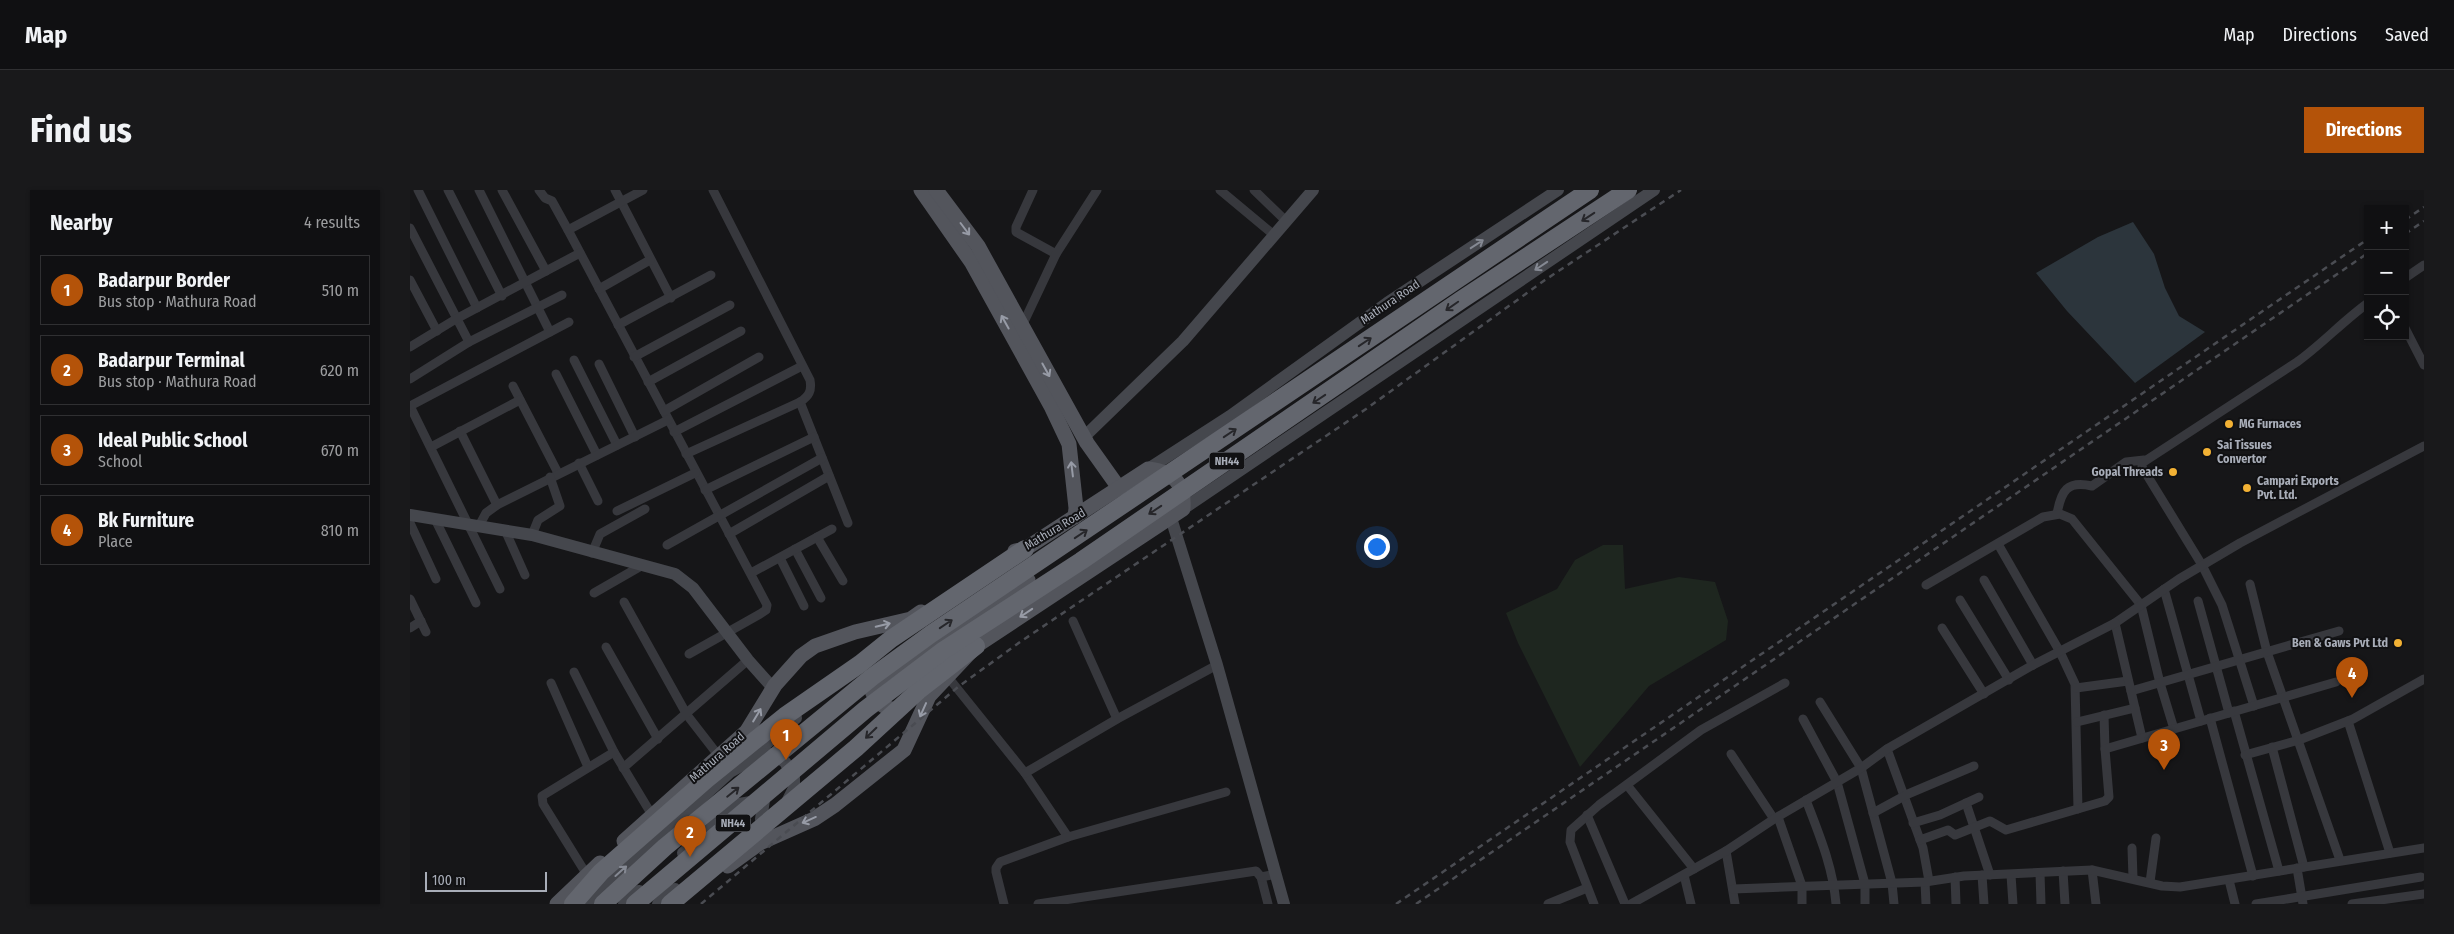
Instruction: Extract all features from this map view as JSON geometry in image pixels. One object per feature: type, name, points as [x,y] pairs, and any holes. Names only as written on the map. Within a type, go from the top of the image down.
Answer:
[{"type":"highway","name":"Mathura Road","points":[[603,904],[665,847],[872,676],[931,634],[1590,190]]},
{"type":"highway","name":"NH44","points":[[635,904],[866,709],[944,650],[1081,561],[1461,300],[1628,190]]},
{"type":"highway","points":[[573,904],[601,872],[750,743],[785,716],[860,664],[891,639],[1020,553]]},
{"type":"highway","points":[[670,904],[856,748],[896,710],[976,646]]},
{"type":"main road","points":[[921,190],[972,263],[1051,406],[1069,444],[1076,508],[1075,518]]},
{"type":"main road","points":[[936,190],[978,246],[1084,437],[1105,471],[1119,488]]},
{"type":"main road","points":[[683,904],[740,856],[760,843],[814,819],[835,805],[904,750],[929,696],[976,646],[1177,513],[1184,498],[1180,486],[1174,477],[1163,471],[1148,469]]},
{"type":"main road","name":"Mathura Road","points":[[557,904],[652,815],[747,731],[773,688],[801,656],[815,646],[855,632],[911,619],[1010,552],[1020,553],[1148,469]]},
{"type":"main road","points":[[1020,553],[1028,580],[1049,598]]},
{"type":"main road","points":[[896,710],[885,708],[874,699],[871,688],[878,678],[928,651],[1028,580]]},
{"type":"street","points":[[418,190],[477,308]]},
{"type":"street","points":[[448,190],[502,296]]},
{"type":"street","points":[[479,190],[550,332]]},
{"type":"street","points":[[502,190],[546,271]]},
{"type":"street","points":[[539,190],[545,198],[552,201],[568,230],[767,607],[760,614],[727,631],[690,654]]},
{"type":"street","points":[[616,190],[671,298]]},
{"type":"street","points":[[568,230],[643,190]]},
{"type":"street","points":[[686,454],[800,402],[808,396],[811,387],[713,190]]},
{"type":"street","points":[[1033,190],[1016,227],[1016,232],[1056,254]]},
{"type":"street","points":[[1022,326],[1056,254],[1097,190]]},
{"type":"street","points":[[1220,190],[1274,235]]},
{"type":"street","points":[[1254,190],[1286,221]]},
{"type":"street","points":[[1084,437],[1183,341],[1312,190]]},
{"type":"street","name":"Mathura Road","points":[[1148,469],[1230,416],[1386,303],[1558,190]]},
{"type":"street","points":[[1284,904],[1177,513],[1654,190]]},
{"type":"street","points":[[410,228],[468,342]]},
{"type":"street","points":[[411,343],[502,296],[580,252]]},
{"type":"street","points":[[599,289],[650,260]]},
{"type":"street","points":[[2409,275],[2424,265]]},
{"type":"street","points":[[618,325],[711,275]]},
{"type":"street","points":[[410,280],[437,330]]},
{"type":"street","points":[[410,379],[468,342],[562,294]]},
{"type":"street","points":[[634,357],[730,304]]},
{"type":"street","points":[[2057,514],[2062,494],[2069,487],[2080,483],[2092,486],[2126,462],[2144,460],[2297,362],[2320,344],[2341,323],[2364,306]]},
{"type":"street","points":[[500,589],[473,525],[410,406],[569,322]]},
{"type":"street","points":[[648,382],[742,330]]},
{"type":"street","points":[[2409,336],[2424,365]]},
{"type":"street","points":[[473,525],[497,505],[554,475],[635,437],[666,415],[759,357]]},
{"type":"street","points":[[574,360],[618,445]]},
{"type":"street","points":[[599,364],[635,437]]},
{"type":"street","points":[[674,432],[802,366]]},
{"type":"street","points":[[556,374],[597,455]]},
{"type":"street","points":[[513,386],[554,475],[561,503],[558,508],[538,520],[532,535]]},
{"type":"street","points":[[431,447],[520,400]]},
{"type":"street","points":[[800,402],[848,523]]},
{"type":"street","points":[[460,432],[497,505]]},
{"type":"street","points":[[705,490],[814,437]]},
{"type":"street","points":[[1632,904],[1643,901],[1694,868],[1726,851],[1776,818],[1861,768],[1887,749],[2033,665],[2114,623],[2202,565],[2266,528],[2424,446]]},
{"type":"street","points":[[667,545],[822,458]]},
{"type":"street","points":[[2144,460],[2142,467],[2202,565],[2222,605],[2254,706]]},
{"type":"street","points":[[579,463],[598,501]]},
{"type":"street","points":[[617,511],[695,473]]},
{"type":"street","points":[[729,534],[829,476]]},
{"type":"street","points":[[592,553],[600,534],[645,509]]},
{"type":"street","points":[[1926,585],[2043,517],[2057,514],[2072,519],[2141,605],[2160,683],[2174,729]]},
{"type":"street","points":[[410,515],[532,535],[592,553],[675,574],[686,581],[748,660],[773,688]]},
{"type":"street","points":[[436,519],[476,603]]},
{"type":"street","points":[[410,523],[436,579]]},
{"type":"street","points":[[505,530],[525,575]]},
{"type":"street","points":[[751,574],[832,530]]},
{"type":"street","points":[[818,537],[843,581]]},
{"type":"street","points":[[1998,544],[2060,652],[2076,688],[2078,809]]},
{"type":"street","points":[[795,549],[820,598]]},
{"type":"street","points":[[780,558],[804,606]]},
{"type":"street","points":[[594,593],[641,566]]},
{"type":"street","points":[[1984,580],[2033,665]]},
{"type":"street","points":[[2250,584],[2282,696],[2340,860]]},
{"type":"street","points":[[2164,589],[2189,675],[2205,720],[2253,876]]},
{"type":"street","points":[[410,600],[426,632]]},
{"type":"street","points":[[1960,600],[2009,680]]},
{"type":"street","points":[[624,602],[687,715],[718,755]]},
{"type":"street","points":[[2198,602],[2215,667],[2246,755],[2279,872]]},
{"type":"street","points":[[410,628],[421,621]]},
{"type":"street","points":[[1074,621],[1117,719]]},
{"type":"street","points":[[2114,623],[2142,738]]},
{"type":"street","points":[[1942,628],[1984,694]]},
{"type":"street","points":[[2131,692],[2340,632]]},
{"type":"street","points":[[606,647],[658,739]]},
{"type":"street","points":[[622,768],[687,715],[748,660]]},
{"type":"street","points":[[745,763],[789,723],[838,685],[860,664]]},
{"type":"street","points":[[1024,773],[1117,719],[1218,665]]},
{"type":"street","points":[[574,672],[622,768],[652,815]]},
{"type":"street","points":[[948,677],[1024,773],[1068,837]]},
{"type":"street","points":[[2246,755],[2272,746],[2299,740],[2348,721],[2424,679]]},
{"type":"street","points":[[2076,688],[2128,681]]},
{"type":"street","points":[[1594,904],[1569,835],[1576,825],[1707,727],[1785,682]]},
{"type":"street","points":[[2105,750],[2282,696],[2336,682]]},
{"type":"street","points":[[551,683],[588,766]]},
{"type":"street","points":[[1820,702],[1861,768],[1892,883],[1894,904]]},
{"type":"street","points":[[2077,722],[2135,708]]},
{"type":"street","points":[[1920,840],[1948,830],[1955,834],[1994,821],[2000,828],[2006,830],[2106,801],[2109,797],[2104,715]]},
{"type":"street","points":[[1803,719],[1837,782],[1865,884],[1865,904]]},
{"type":"street","points":[[2348,721],[2390,854]]},
{"type":"street","points":[[2272,746],[2301,868],[2302,901]]},
{"type":"street","points":[[1887,749],[1920,840],[1927,882],[1926,904]]},
{"type":"street","points":[[587,876],[542,800],[545,794],[588,766],[614,752]]},
{"type":"street","points":[[585,904],[730,772],[764,753],[779,757],[785,762],[794,778],[794,788],[787,802],[742,832],[658,904]]},
{"type":"street","points":[[1731,754],[1776,818],[1802,886],[1802,904]]},
{"type":"street","points":[[624,904],[739,804],[764,800],[785,781],[787,773],[785,762]]},
{"type":"street","points":[[1873,813],[1903,796],[1974,766]]},
{"type":"street","points":[[1627,785],[1694,868]]},
{"type":"street","points":[[1004,904],[996,872],[997,865],[1068,837],[1226,792]]},
{"type":"street","points":[[1913,823],[1940,815],[1979,797]]},
{"type":"street","points":[[761,819],[764,800]]},
{"type":"street","points":[[1806,800],[1831,867],[1836,904]]},
{"type":"street","points":[[1966,803],[1986,875],[1984,904]]},
{"type":"street","points":[[1587,815],[1625,904]]},
{"type":"street","points":[[2150,882],[2156,838]]},
{"type":"street","points":[[2132,848],[2132,878]]},
{"type":"street","points":[[1733,888],[1927,882],[1954,877],[2092,870],[2180,887],[2424,848]]},
{"type":"street","points":[[1726,851],[1735,904]]},
{"type":"street","points":[[2092,870],[2096,904]]},
{"type":"street","points":[[1038,904],[1256,871],[1261,877],[1268,904]]},
{"type":"street","points":[[2063,871],[2066,904]]},
{"type":"street","points":[[2040,873],[2041,904]]},
{"type":"street","points":[[1261,877],[1276,874]]},
{"type":"street","points":[[1684,875],[1692,904]]},
{"type":"street","points":[[2011,875],[2013,904]]},
{"type":"street","points":[[1954,877],[1956,904]]},
{"type":"street","points":[[2256,904],[2302,901],[2421,877]]},
{"type":"street","points":[[2229,880],[2235,904]]},
{"type":"street","points":[[1548,904],[1587,888]]},
{"type":"street","points":[[2352,904],[2424,894]]},
{"type":"shaded area","points":[[2133,222],[2154,254],[2165,288],[2179,316],[2205,332],[2135,383],[2067,311],[2036,273],[2098,237]]},
{"type":"shaded area","points":[[1603,545],[1623,545],[1625,589],[1679,577],[1715,582],[1728,621],[1726,640],[1649,686],[1580,767],[1518,643],[1506,613],[1557,589],[1575,560]]},
{"type":"railway","points":[[701,904],[958,687],[1020,642],[1366,409],[1545,280],[1681,190]]},
{"type":"railway","points":[[2409,217],[2424,207]]},
{"type":"railway","points":[[2409,231],[2424,221]]},
{"type":"railway","points":[[1396,904],[2364,242]]},
{"type":"railway","points":[[1416,904],[2364,256]]},
{"type":"place","name":"MG Furnaces","points":[[2229,424]]},
{"type":"place","name":"Sai Tissues Convertor","points":[[2207,452]]},
{"type":"place","name":"Gopal Threads","points":[[2173,472]]},
{"type":"place","name":"Campari Exports Pvt. Ltd.","points":[[2247,488]]},
{"type":"place","name":"Ben & Gaws Pvt Ltd","points":[[2398,643]]},
{"type":"place","name":"Bk Furniture","points":[[2352,698]]},
{"type":"place","name":"Badarpur Border","points":[[786,760]]},
{"type":"place","name":"Ideal Public School","points":[[2164,770]]},
{"type":"place","name":"Badarpur Terminal","points":[[690,857]]}]
